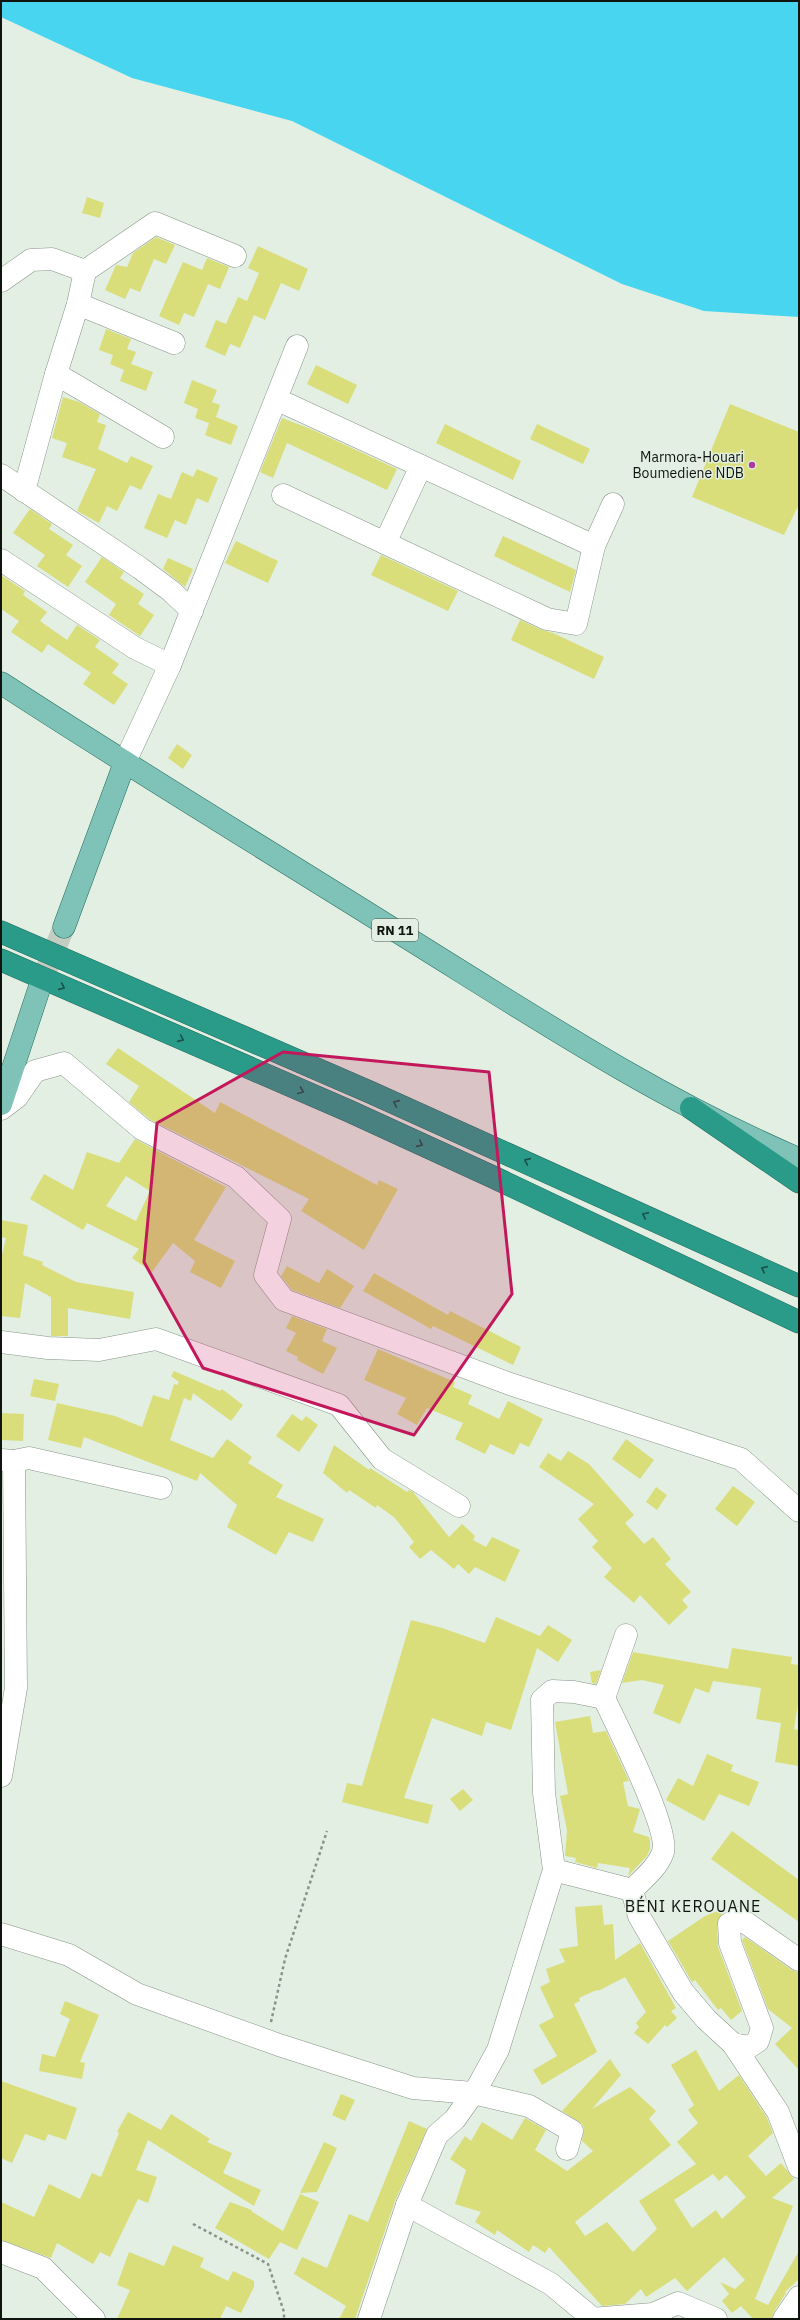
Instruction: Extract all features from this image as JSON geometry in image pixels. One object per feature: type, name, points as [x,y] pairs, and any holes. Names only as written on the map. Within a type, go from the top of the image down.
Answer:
[{"type":"highway","points":[[1,932],[487,1144],[799,1286]]},
{"type":"highway","points":[[1,960],[348,1111],[500,1180],[799,1322]]},
{"type":"highway","points":[[691,1108],[799,1182]]},
{"type":"main road","name":"RN 11","points":[[1,683],[85,738],[519,1008],[691,1108],[799,1159]]},
{"type":"main road","points":[[85,738],[98,754],[107,774],[109,795],[108,806]]},
{"type":"main road","points":[[64,927],[125,762]]},
{"type":"main road","points":[[108,806],[121,791],[138,784],[153,784],[167,788]]},
{"type":"main road","points":[[1,1104],[42,980]]},
{"type":"street","points":[[24,491],[56,374],[78,304],[85,271],[155,223],[235,256]]},
{"type":"street","points":[[1,281],[31,260],[52,259],[85,271]]},
{"type":"street","points":[[78,304],[174,343]]},
{"type":"street","points":[[125,762],[170,665],[297,346]]},
{"type":"street","points":[[56,374],[163,437]]},
{"type":"street","points":[[276,399],[594,546]]},
{"type":"street","points":[[385,543],[421,466]]},
{"type":"street","points":[[1,475],[159,582],[192,611]]},
{"type":"street","points":[[283,495],[547,619],[576,624],[594,546],[613,504]]},
{"type":"street","points":[[1,560],[135,648],[170,665]]},
{"type":"street","points":[[1,1109],[17,1097],[35,1071],[64,1063],[142,1129],[236,1178],[280,1219],[265,1275],[284,1300],[510,1384],[741,1459],[799,1511]]},
{"type":"street","points":[[1,1342],[48,1348],[99,1350],[156,1339],[339,1405],[382,1459],[459,1506]]},
{"type":"street","points":[[1,1776],[16,1688],[8,1460],[29,1458],[161,1488]]},
{"type":"street","points":[[626,1635],[604,1698],[659,1818],[663,1851],[651,1871],[632,1890]]},
{"type":"street","points":[[369,2319],[407,2205],[437,2135],[455,2119],[473,2093],[498,2050],[554,1870],[544,1793],[542,1700],[552,1691],[574,1692],[604,1698]]},
{"type":"street","points":[[554,1870],[632,1890]]},
{"type":"street","points":[[632,1890],[639,1916],[683,1992],[706,2019],[733,2044],[778,2112],[799,2167]]},
{"type":"street","points":[[733,2044],[749,2048],[758,2041],[762,2028],[730,1942],[729,1924],[739,1918],[799,1960]]},
{"type":"street","points":[[1,1934],[69,1955],[137,1994],[266,2040],[412,2088],[473,2093],[529,2106],[572,2131],[567,2149]]},
{"type":"street","points":[[407,2205],[551,2284],[591,2318],[653,2314],[678,2304],[716,2319]]},
{"type":"street","points":[[1,2252],[42,2268],[94,2319]]},
{"type":"street","points":[[784,2319],[799,2297]]},
{"type":"path","points":[[266,2040],[285,1959],[327,1831]]},
{"type":"path","points":[[194,2224],[268,2264],[284,2312],[284,2319]]},
{"type":"highlighted area","points":[[283,1052],[489,1072],[512,1294],[414,1435],[203,1368],[144,1262],[157,1123]]},
{"type":"water","points":[[1,1],[799,1],[799,317],[704,311],[622,284],[292,121],[132,78],[1,17]]},
{"type":"building","points":[[87,197],[104,203],[100,218],[82,213]]},
{"type":"building","points":[[156,237],[175,245],[166,264],[154,259],[140,292],[130,288],[125,299],[105,290],[116,265],[127,267],[133,253]]},
{"type":"building","points":[[258,246],[308,269],[299,291],[281,283],[265,320],[254,315],[240,348],[230,344],[225,356],[205,347],[216,320],[226,324],[238,297],[247,301],[259,273],[248,268]]},
{"type":"building","points":[[207,258],[229,267],[220,289],[208,284],[194,317],[184,313],[179,325],[159,316],[183,262],[202,270]]},
{"type":"building","points":[[106,329],[131,339],[127,349],[136,352],[131,364],[153,372],[146,391],[120,381],[124,370],[110,364],[113,355],[99,350]]},
{"type":"building","points":[[316,365],[357,385],[348,404],[307,384]]},
{"type":"building","points":[[192,380],[217,390],[212,402],[220,405],[216,417],[238,426],[231,445],[205,435],[209,423],[195,418],[198,409],[184,403]]},
{"type":"building","points":[[63,397],[79,402],[100,414],[97,422],[106,425],[98,449],[127,463],[131,456],[153,466],[141,490],[130,485],[117,511],[107,506],[99,523],[77,511],[96,469],[62,457],[67,443],[52,438]]},
{"type":"building","name":"Marmora-Houari Boumediene NDB","points":[[730,404],[799,432],[799,504],[784,535],[692,497]]},
{"type":"building","points":[[282,418],[311,429],[397,469],[387,490],[287,443],[273,478],[260,472]]},
{"type":"building","points":[[445,424],[521,461],[513,480],[436,443]]},
{"type":"building","points":[[537,424],[590,449],[583,464],[530,439]]},
{"type":"building","points":[[197,469],[218,478],[208,503],[197,498],[186,525],[175,520],[167,538],[144,528],[158,494],[171,499],[182,472],[193,477]]},
{"type":"building","points":[[30,509],[52,524],[49,529],[73,545],[66,555],[82,566],[68,587],[37,566],[45,555],[13,533]]},
{"type":"building","points":[[503,536],[576,570],[570,592],[494,556]]},
{"type":"building","points":[[236,541],[278,561],[268,583],[225,563]]},
{"type":"building","points":[[381,555],[458,591],[448,611],[371,575]]},
{"type":"building","points":[[102,557],[124,572],[120,578],[144,594],[138,604],[154,615],[140,636],[109,615],[116,604],[85,582]]},
{"type":"building","points":[[168,558],[193,569],[185,587],[163,569]]},
{"type":"building","points":[[1,575],[25,591],[23,595],[47,612],[40,621],[67,640],[77,625],[100,640],[95,647],[119,664],[112,673],[128,684],[114,705],[83,684],[91,673],[48,644],[42,653],[11,632],[19,621],[1,609]]},
{"type":"building","points":[[520,620],[542,630],[553,633],[604,657],[594,679],[511,640]]},
{"type":"building","points":[[177,744],[192,755],[183,769],[168,758]]},
{"type":"building","points":[[118,1048],[215,1113],[220,1102],[377,1185],[379,1180],[398,1189],[364,1250],[301,1211],[309,1199],[149,1119],[129,1102],[139,1086],[106,1064]]},
{"type":"building","points":[[135,1139],[226,1187],[194,1240],[235,1261],[221,1288],[190,1272],[195,1261],[173,1243],[152,1272],[132,1258],[139,1249],[87,1223],[83,1230],[30,1199],[44,1174],[73,1190],[87,1152],[119,1163]],"holes":[[[126,1176],[150,1191],[136,1221],[106,1206]]]},
{"type":"building","points":[[1,1220],[28,1225],[23,1255],[43,1262],[42,1265],[76,1282],[134,1292],[130,1319],[68,1308],[68,1336],[51,1336],[51,1297],[25,1283],[20,1318],[1,1316],[1,1259],[6,1238],[1,1237]]},
{"type":"building","points":[[287,1266],[319,1283],[327,1269],[354,1286],[340,1308],[292,1290],[281,1276]]},
{"type":"building","points":[[374,1273],[448,1315],[450,1311],[521,1347],[513,1365],[433,1326],[431,1329],[363,1291]]},
{"type":"building","points":[[292,1316],[327,1329],[322,1341],[337,1348],[323,1374],[297,1360],[298,1357],[286,1351],[296,1333],[286,1328]]},
{"type":"building","points":[[378,1349],[455,1382],[453,1387],[472,1395],[468,1404],[499,1419],[508,1401],[543,1419],[529,1447],[520,1443],[514,1455],[490,1444],[485,1454],[455,1439],[463,1423],[427,1408],[417,1425],[397,1414],[406,1398],[364,1380]]},
{"type":"building","points":[[174,1371],[220,1391],[222,1389],[243,1405],[231,1421],[193,1393],[191,1401],[184,1398],[170,1440],[213,1458],[227,1439],[252,1457],[248,1463],[283,1485],[276,1497],[324,1519],[313,1542],[289,1532],[276,1555],[227,1527],[237,1505],[200,1473],[197,1481],[84,1437],[81,1448],[48,1440],[57,1403],[115,1416],[142,1427],[153,1395],[169,1400],[174,1384],[177,1385],[179,1382],[171,1376]]},
{"type":"building","points":[[34,1379],[59,1384],[55,1401],[30,1396]]},
{"type":"building","points":[[1,1413],[24,1414],[23,1441],[1,1440]]},
{"type":"building","points":[[292,1414],[302,1421],[306,1416],[318,1425],[299,1452],[276,1436]]},
{"type":"building","points":[[626,1439],[654,1460],[640,1479],[612,1459]]},
{"type":"building","points":[[334,1445],[369,1470],[370,1468],[407,1492],[409,1490],[413,1492],[449,1537],[462,1524],[475,1536],[473,1540],[486,1547],[492,1537],[520,1550],[505,1582],[475,1567],[469,1574],[458,1564],[454,1569],[431,1550],[420,1559],[409,1547],[414,1542],[394,1517],[377,1505],[376,1508],[349,1490],[347,1493],[323,1473]]},
{"type":"building","points":[[568,1451],[589,1464],[634,1515],[625,1523],[644,1544],[653,1537],[671,1559],[665,1564],[691,1592],[682,1600],[688,1607],[669,1625],[640,1595],[634,1603],[604,1577],[612,1568],[592,1547],[598,1541],[578,1519],[594,1504],[539,1467],[548,1453],[561,1461]]},
{"type":"building","points":[[733,1486],[755,1502],[737,1526],[715,1509]]},
{"type":"building","points":[[656,1487],[667,1495],[657,1510],[646,1502]]},
{"type":"building","points":[[496,1617],[540,1636],[548,1625],[572,1640],[558,1662],[537,1648],[511,1730],[486,1722],[482,1736],[432,1718],[404,1798],[433,1805],[428,1824],[342,1802],[347,1783],[362,1786],[411,1620],[442,1628],[485,1643]]},
{"type":"building","points":[[732,1648],[792,1657],[791,1664],[799,1665],[799,1697],[794,1729],[799,1730],[799,1766],[775,1762],[781,1723],[756,1719],[761,1688],[713,1681],[709,1693],[695,1688],[680,1724],[653,1713],[664,1685],[642,1680],[622,1683],[633,1652],[728,1669]]},
{"type":"building","points":[[601,1670],[596,1684],[592,1683],[590,1672]]},
{"type":"building","points":[[590,1716],[593,1733],[606,1731],[629,1781],[623,1782],[628,1806],[640,1809],[633,1832],[649,1837],[650,1841],[650,1849],[647,1856],[628,1876],[630,1868],[598,1863],[597,1868],[575,1862],[576,1858],[565,1856],[567,1830],[560,1796],[568,1794],[555,1722]]},
{"type":"building","points":[[707,1754],[733,1765],[731,1771],[759,1782],[749,1806],[719,1794],[704,1821],[666,1800],[678,1778],[693,1786]]},
{"type":"building","points":[[463,1789],[473,1800],[460,1811],[450,1799]]},
{"type":"building","points":[[732,1831],[799,1880],[799,1922],[711,1859]]},
{"type":"building","points":[[602,1905],[604,1925],[613,1924],[615,1960],[640,1943],[676,2008],[671,2011],[677,2018],[667,2027],[665,2025],[648,2044],[634,2033],[639,2027],[636,2023],[646,2012],[625,1977],[600,1990],[594,1991],[579,1998],[580,2001],[574,2004],[597,2052],[542,2085],[533,2070],[557,2056],[539,2025],[554,2017],[540,1987],[550,1982],[546,1969],[565,1962],[559,1949],[578,1946],[575,1907]]},
{"type":"building","points":[[720,1910],[722,1914],[717,1925],[718,1947],[742,2011],[731,2020],[721,2008],[718,2010],[695,1980],[692,1982],[668,1941],[705,1916]]},
{"type":"building","points":[[745,1937],[792,1970],[799,1973],[799,2070],[775,2044],[792,2028],[768,2009],[742,1940]]},
{"type":"building","points":[[65,2001],[99,2015],[80,2062],[85,2063],[82,2079],[39,2071],[42,2054],[55,2057],[70,2019],[60,2014]]},
{"type":"building","points":[[696,2050],[719,2091],[739,2075],[767,2118],[773,2133],[748,2156],[766,2176],[781,2163],[794,2179],[772,2198],[793,2206],[755,2299],[768,2305],[799,2251],[799,2279],[785,2292],[786,2293],[774,2312],[772,2319],[753,2319],[741,2306],[732,2313],[722,2301],[729,2294],[720,2282],[735,2289],[745,2280],[724,2257],[687,2291],[675,2278],[646,2297],[641,2289],[625,2304],[602,2306],[549,2247],[545,2253],[533,2245],[529,2252],[497,2230],[495,2235],[475,2222],[481,2212],[455,2204],[466,2170],[450,2159],[465,2136],[471,2141],[482,2122],[512,2140],[525,2118],[546,2130],[535,2150],[567,2171],[593,2151],[582,2141],[584,2129],[582,2124],[562,2111],[610,2059],[621,2075],[592,2109],[630,2087],[656,2111],[649,2119],[671,2145],[575,2222],[585,2236],[607,2222],[633,2252],[657,2229],[639,2201],[696,2164],[677,2142],[698,2123],[688,2110],[694,2105],[671,2065]],"holes":[[[713,2174],[719,2181],[726,2175],[746,2197],[722,2219],[716,2210],[692,2228],[674,2200]]]},
{"type":"building","points":[[1,2081],[77,2108],[66,2140],[48,2134],[45,2141],[25,2134],[12,2163],[1,2158]]},
{"type":"building","points":[[341,2094],[355,2100],[345,2121],[332,2115]]},
{"type":"building","points":[[128,2112],[161,2130],[171,2114],[210,2139],[207,2142],[232,2153],[223,2173],[261,2190],[254,2206],[148,2140],[136,2170],[157,2177],[148,2203],[138,2199],[110,2257],[100,2252],[93,2264],[57,2243],[51,2258],[1,2240],[1,2202],[34,2217],[49,2184],[80,2199],[92,2173],[101,2177],[119,2133],[117,2132]]},
{"type":"building","points":[[409,2121],[427,2129],[395,2201],[355,2319],[339,2319],[346,2306],[294,2274],[302,2257],[327,2268],[349,2214],[368,2222]]},
{"type":"building","points":[[324,2142],[337,2148],[317,2192],[300,2193]]},
{"type":"building","points":[[300,2194],[319,2202],[297,2250],[280,2242],[269,2259],[215,2228],[230,2202],[252,2210],[251,2211],[283,2231]]},
{"type":"building","points":[[173,2245],[204,2258],[200,2267],[228,2281],[233,2271],[254,2281],[254,2287],[241,2313],[226,2306],[220,2319],[117,2319],[130,2290],[117,2285],[129,2252],[164,2266]]},
{"type":"tunnel","points":[[42,980],[64,927]]},
{"type":"place","name":"Marmora-Houari Boumediene NDB","points":[[752,465]]},
{"type":"district","name":"BÉNI KEROUANE","points":[[693,1906]]}]
